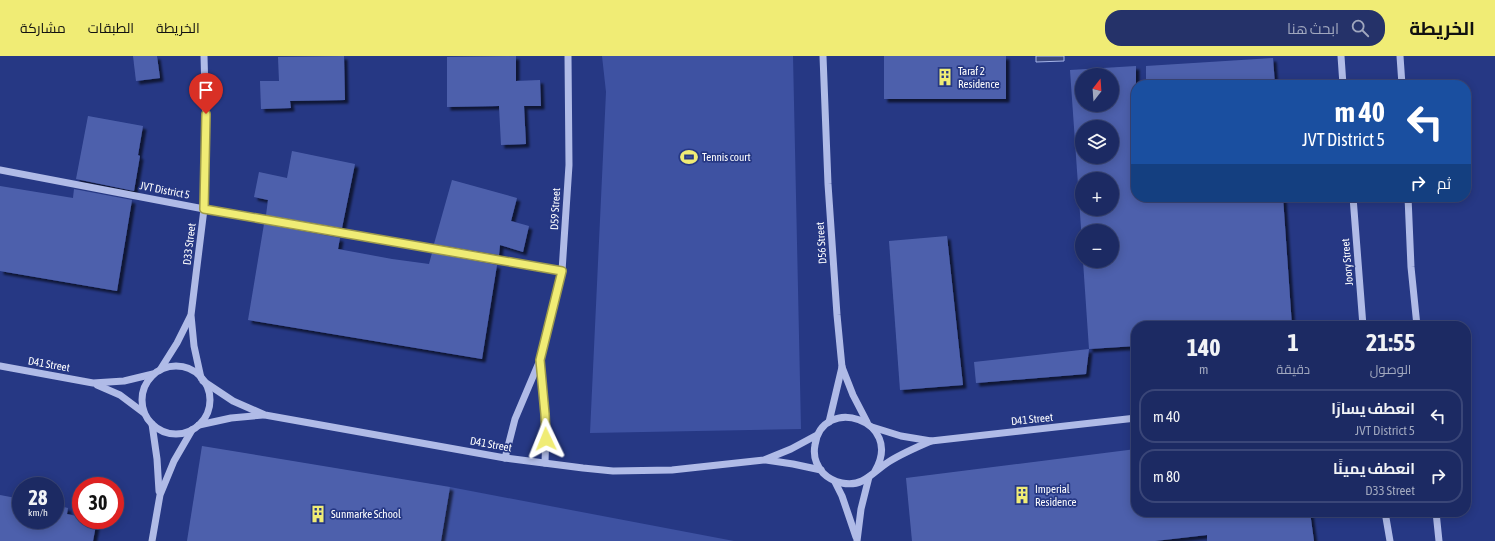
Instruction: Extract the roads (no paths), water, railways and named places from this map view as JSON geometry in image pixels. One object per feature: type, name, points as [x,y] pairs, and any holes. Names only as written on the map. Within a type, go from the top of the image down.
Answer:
[{"type":"street","name":"D33 Street","points":[[202,379],[194,346],[191,315],[204,209],[206,129],[204,56]]},
{"type":"street","name":"D59 Street","points":[[505,458],[515,419],[540,360],[562,271],[568,165],[568,56]]},
{"type":"street","name":"D56 Street","points":[[823,56],[828,184],[842,367],[853,395],[870,425]]},
{"type":"street","points":[[1341,56],[1343,80]]},
{"type":"street","points":[[1400,56],[1402,80]]},
{"type":"street","name":"JVT District 5","points":[[0,170],[204,209],[562,271]]},
{"type":"street","name":"Joory Street","points":[[1353,202],[1363,321]]},
{"type":"street","points":[[1408,202],[1411,267],[1416,321]]},
{"type":"street","name":"D33 Street","points":[[157,372],[177,343],[191,315]]},
{"type":"street","name":"D59 Street","points":[[540,360],[546,429],[545,463]]},
{"type":"street","name":"D41 Street","points":[[0,366],[93,383],[120,395],[144,413]]},
{"type":"street","points":[[152,541],[160,495],[174,461],[196,427],[204,419],[210,404],[207,388],[202,379],[186,368],[177,366],[157,372],[144,388],[142,404],[144,413],[152,424],[167,433],[180,433],[196,427]]},
{"type":"street","points":[[829,422],[842,367]]},
{"type":"street","name":"D41 Street","points":[[93,383],[124,381],[157,372]]},
{"type":"street","name":"D41 Street","points":[[202,379],[233,401],[265,415],[505,458],[590,469],[642,471],[672,470],[764,460],[821,470]]},
{"type":"street","name":"D41 Street","points":[[196,427],[231,418],[265,415]]},
{"type":"street","points":[[852,417],[860,419],[870,425],[877,434],[882,449],[881,457],[875,471],[869,477],[853,484],[835,482],[827,477],[816,462],[814,453],[817,436],[822,428],[829,422],[836,419],[852,417]]},
{"type":"street","name":"D41 Street","points":[[875,471],[902,454],[931,442],[1131,419]]},
{"type":"street","points":[[152,424],[160,495]]},
{"type":"street","name":"D41 Street","points":[[870,425],[901,436],[931,442]]},
{"type":"street","name":"D41 Street","points":[[764,460],[817,436]]},
{"type":"street","points":[[835,482],[848,511],[857,541],[869,477]]},
{"type":"street","points":[[1386,517],[1390,541]]},
{"type":"street","points":[[1437,517],[1439,541]]},
{"type":"place","name":"Taraf 2 Residence","points":[[945,77]]},
{"type":"place","name":"Tennis court","points":[[689,157]]},
{"type":"place","name":"Imperial Residence","points":[[1022,495]]},
{"type":"place","name":"Sunmarke School","points":[[318,514]]}]
